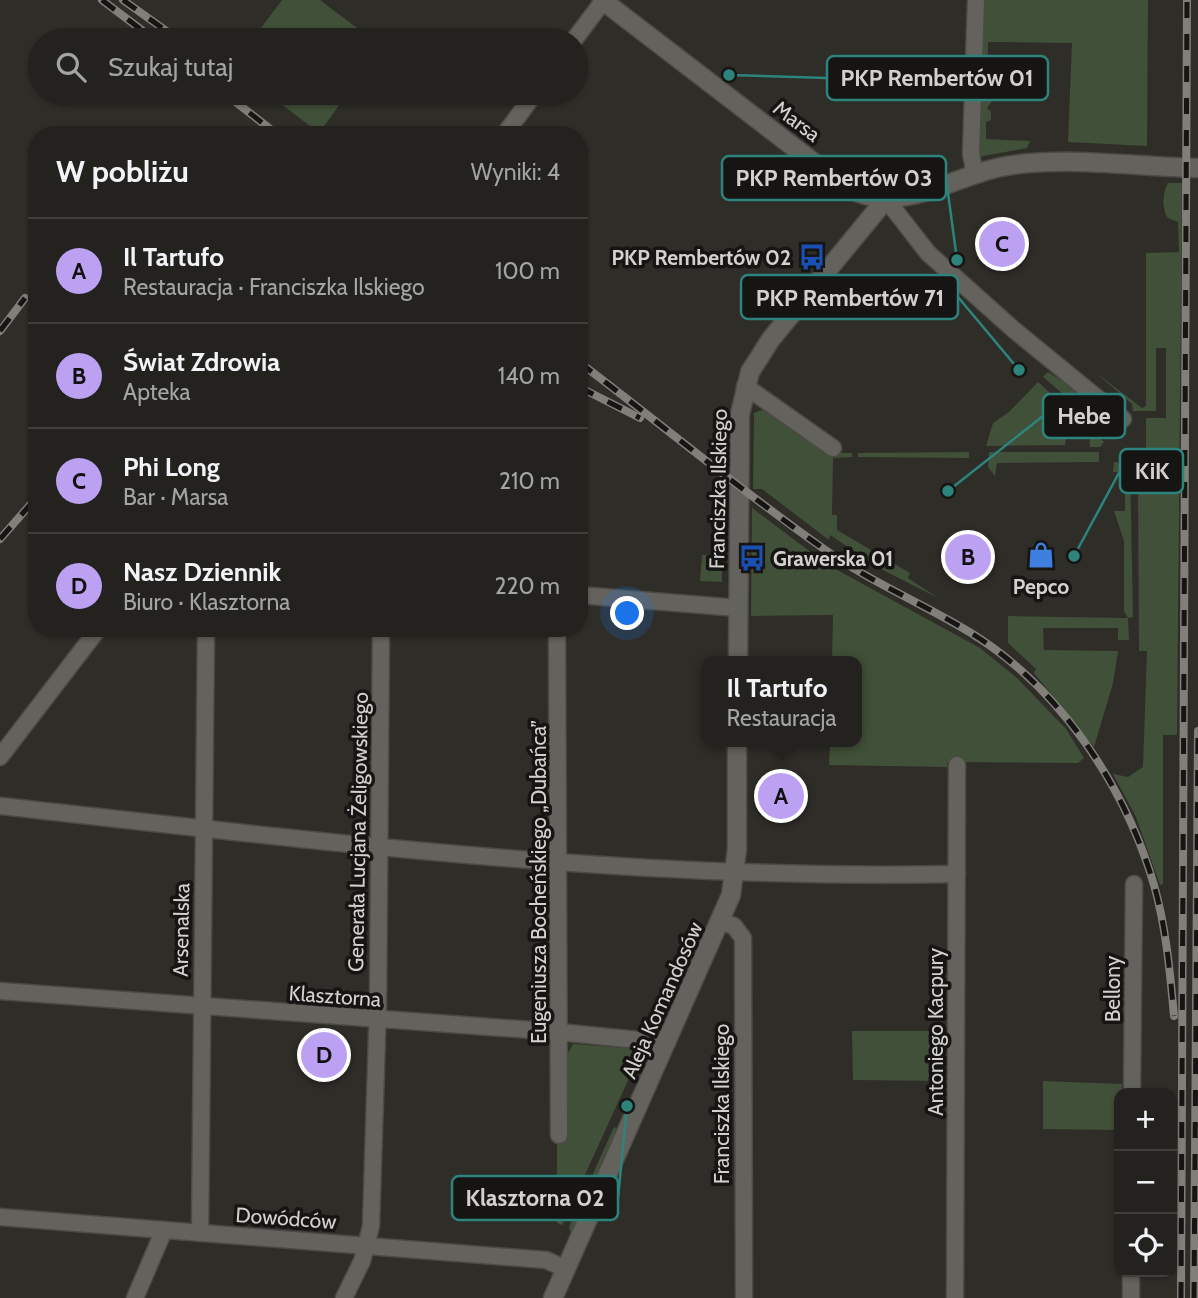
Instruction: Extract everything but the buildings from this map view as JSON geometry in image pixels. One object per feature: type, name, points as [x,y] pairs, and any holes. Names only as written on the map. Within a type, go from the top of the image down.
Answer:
[{"type":"street","points":[[582,28],[603,0]]},
{"type":"street","name":"Marsa","points":[[603,0],[843,185],[862,195],[887,199],[921,194],[975,174],[1032,163],[1198,168]]},
{"type":"street","points":[[975,174],[971,151],[976,0]]},
{"type":"street","points":[[511,126],[526,105]]},
{"type":"street","points":[[887,199],[928,253],[1013,329],[1123,419]]},
{"type":"street","name":"Franciszka Ilskiego","points":[[738,656],[740,426],[745,386],[756,360],[771,339],[887,199]]},
{"type":"street","points":[[745,386],[833,448]]},
{"type":"street","points":[[588,596],[738,608]]},
{"type":"street","points":[[0,757],[92,637]]},
{"type":"street","name":"Arsenalska","points":[[200,1233],[206,637]]},
{"type":"street","name":"Generała Lucjana Żeligowskiego","points":[[344,1298],[367,1246],[371,1226],[377,1020],[381,637]]},
{"type":"street","name":"Eugeniusza Bocheńskiego „Dubańca”","points":[[557,637],[559,1135]]},
{"type":"street","points":[[735,872],[737,747]]},
{"type":"street","name":"Antoniego Kacpury","points":[[955,1298],[957,765]]},
{"type":"street","points":[[0,806],[204,829],[559,861],[735,872],[957,874]]},
{"type":"street","name":"Aleja Komandosów","points":[[553,1298],[722,922],[735,872]]},
{"type":"street","name":"Bellony","points":[[1132,1088],[1133,884]]},
{"type":"street","name":"Franciszka Ilskiego","points":[[722,922],[734,926],[743,938],[744,1298]]},
{"type":"street","name":"Klasztorna","points":[[0,991],[559,1032],[667,1044]]},
{"type":"street","name":"Dowódców","points":[[0,1217],[546,1260],[566,1269]]},
{"type":"street","points":[[135,1298],[164,1230]]},
{"type":"street","points":[[1130,1298],[1131,1277]]},
{"type":"green space","points":[[282,0],[320,0],[357,28],[261,28]]},
{"type":"green space","points":[[980,0],[1148,0],[1147,146],[1068,142],[1072,43],[988,42],[987,98],[992,101],[987,108],[991,112],[991,120],[986,122],[986,139],[1030,141],[1027,148],[978,157]]},
{"type":"green space","points":[[283,105],[339,105],[324,126],[310,126]]},
{"type":"green space","points":[[843,156],[862,167],[898,170],[899,180],[859,177],[837,163]]},
{"type":"green space","points":[[1168,183],[1182,183],[1177,735],[1163,735],[1163,884],[1160,885],[1136,817],[1113,774],[1128,777],[1143,767],[1147,651],[1139,651],[1138,484],[1146,483],[1146,418],[1166,418],[1166,348],[1156,348],[1156,411],[1133,411],[1132,404],[1095,372],[1142,408],[1146,406],[1146,253],[1179,252],[1178,222],[1168,218],[1164,206]]},
{"type":"green space","points":[[1048,372],[1082,394],[1111,422],[1110,434],[1043,377]]},
{"type":"green space","points":[[1038,382],[1104,442],[1100,447],[1090,447],[1089,434],[1066,433],[1065,445],[986,446],[993,423],[1009,412]]},
{"type":"green space","points":[[768,409],[831,453],[852,453],[852,457],[833,458],[832,515],[837,515],[837,530],[910,573],[908,578],[938,598],[881,569],[830,535],[829,540],[762,489],[753,489],[754,413]]},
{"type":"green space","points":[[969,452],[969,458],[858,457],[858,453]]},
{"type":"green space","points":[[989,452],[1099,452],[1099,462],[997,463],[995,476],[988,467]]},
{"type":"green space","points":[[1114,462],[1130,464],[1133,617],[1128,618],[1124,611],[1124,541],[1114,511],[1125,511],[1125,472],[1113,472]]},
{"type":"green space","points":[[752,508],[828,565],[980,648],[1017,678],[1066,729],[1084,758],[1078,763],[947,762],[947,767],[829,765],[830,747],[862,747],[862,656],[832,656],[833,615],[751,616]]},
{"type":"green space","points":[[702,555],[722,556],[722,582],[700,581]]},
{"type":"green space","points":[[1008,616],[1128,618],[1129,640],[1118,640],[1118,628],[1043,628],[1044,650],[1118,651],[1113,683],[1094,747],[1034,673],[1036,669],[1008,643]]},
{"type":"green space","points":[[852,1031],[944,1031],[944,1081],[853,1080]]},
{"type":"green space","points":[[573,1044],[639,1049],[641,1052],[562,1225],[557,1223],[557,1140],[567,1139],[567,1055]]},
{"type":"green space","points":[[1043,1081],[1122,1084],[1122,1088],[1114,1088],[1114,1130],[1043,1129]]},
{"type":"green space","points":[[614,1127],[620,1130],[574,1232],[570,1231],[569,1227]]},
{"type":"railway","points":[[102,0],[139,28]]},
{"type":"railway","points":[[123,0],[162,28]]},
{"type":"railway","points":[[1181,1298],[1187,0]]},
{"type":"railway","points":[[239,105],[266,126]]},
{"type":"railway","points":[[0,331],[25,298]]},
{"type":"railway","points":[[588,369],[824,549],[859,572],[971,633],[1003,656],[1033,682],[1060,711],[1107,776],[1141,848],[1162,917],[1174,1016]]},
{"type":"railway","points":[[588,392],[640,418]]},
{"type":"railway","points":[[0,539],[28,507]]},
{"type":"railway","points":[[1194,1298],[1198,731]]},
{"type":"place","name":"PKP Rembertów 01","points":[[729,75]]},
{"type":"place","name":"Phi Long","points":[[1002,244]]},
{"type":"place","name":"PKP Rembertów 02","points":[[812,257]]},
{"type":"place","name":"PKP Rembertów 03","points":[[957,260]]},
{"type":"place","name":"PKP Rembertów 71","points":[[1019,370]]},
{"type":"place","name":"Hebe","points":[[948,491]]},
{"type":"place","name":"Pepco","points":[[1041,555]]},
{"type":"place","name":"KiK","points":[[1074,556]]},
{"type":"place","name":"Świat Zdrowia","points":[[968,557]]},
{"type":"place","name":"Grawerska 01","points":[[752,558]]},
{"type":"place","name":"Il Tartufo","points":[[781,796]]},
{"type":"place","name":"Nasz Dziennik","points":[[324,1055]]},
{"type":"place","name":"Klasztorna 02","points":[[627,1106]]}]
